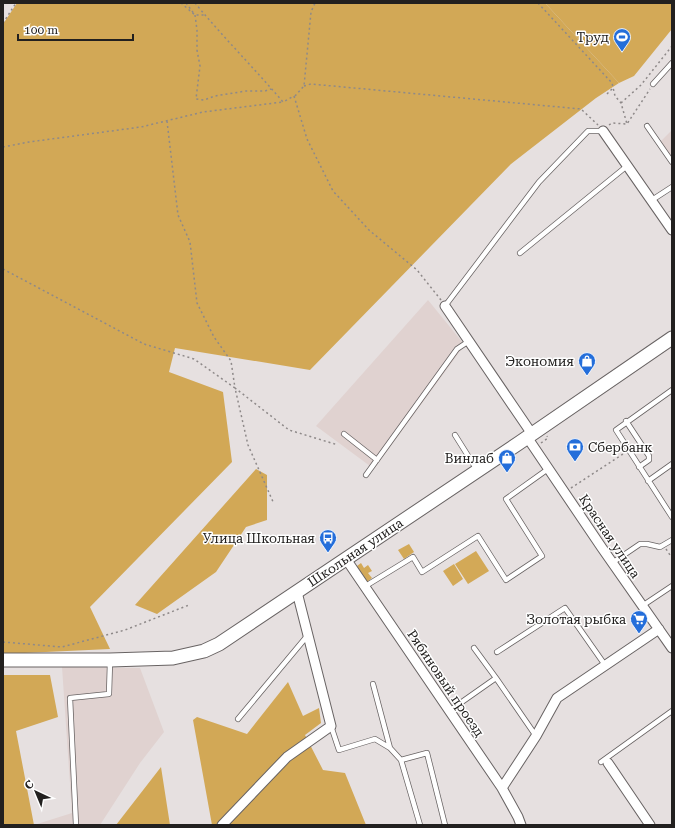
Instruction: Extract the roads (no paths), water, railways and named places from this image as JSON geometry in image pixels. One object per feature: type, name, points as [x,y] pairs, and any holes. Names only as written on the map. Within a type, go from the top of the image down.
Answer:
[{"type":"street","points":[[603,131],[672,230]]},
{"type":"street","name":"Красная улица","points":[[446,306],[530,435],[548,469],[672,648]]},
{"type":"street","name":"Школьная улица","points":[[3,660],[110,660],[173,658],[204,650],[219,644],[672,338]]},
{"type":"street","name":"Рябиновый проезд","points":[[346,558],[364,587],[502,788],[521,825]]},
{"type":"street","points":[[222,825],[287,757],[331,726],[296,592]]},
{"type":"street","points":[[502,788],[536,736],[557,698],[659,629]]},
{"type":"street","points":[[664,638],[672,632]]},
{"type":"street","points":[[604,762],[650,825]]},
{"type":"lane","points":[[653,84],[672,63]]},
{"type":"lane","points":[[647,126],[672,162]]},
{"type":"lane","points":[[446,306],[539,182],[588,131],[603,131]]},
{"type":"lane","points":[[520,253],[627,166]]},
{"type":"lane","points":[[652,200],[672,186]]},
{"type":"lane","points":[[366,475],[457,349],[469,341]]},
{"type":"lane","points":[[672,390],[616,430],[672,517]]},
{"type":"lane","points":[[626,422],[649,456],[648,460],[639,467]]},
{"type":"lane","points":[[344,434],[377,460]]},
{"type":"lane","points":[[455,435],[476,470]]},
{"type":"lane","points":[[648,481],[672,464]]},
{"type":"lane","points":[[364,587],[413,557],[422,572],[478,536],[506,580],[542,556],[506,499],[548,469]]},
{"type":"lane","points":[[612,563],[640,544],[660,547],[672,540]]},
{"type":"lane","points":[[642,606],[672,586]]},
{"type":"lane","points":[[497,652],[565,608],[605,665]]},
{"type":"lane","points":[[238,719],[308,635]]},
{"type":"lane","points":[[474,648],[536,736]]},
{"type":"lane","points":[[76,825],[70,698],[109,694],[110,660]]},
{"type":"lane","points":[[449,711],[496,678]]},
{"type":"lane","points":[[373,684],[390,748]]},
{"type":"lane","points":[[604,762],[672,711]]},
{"type":"lane","points":[[331,726],[339,750],[375,739],[390,748],[401,760],[420,825]]},
{"type":"lane","points":[[401,760],[427,753],[445,825]]},
{"type":"place","name":"Труд","points":[[622,52]]},
{"type":"place","name":"Экономия","points":[[587,376]]},
{"type":"place","name":"Сбербанк","points":[[575,462]]},
{"type":"place","name":"Винлаб","points":[[507,473]]},
{"type":"place","name":"Улица Школьная","points":[[328,553]]},
{"type":"place","name":"Золотая рыбка","points":[[639,634]]}]
